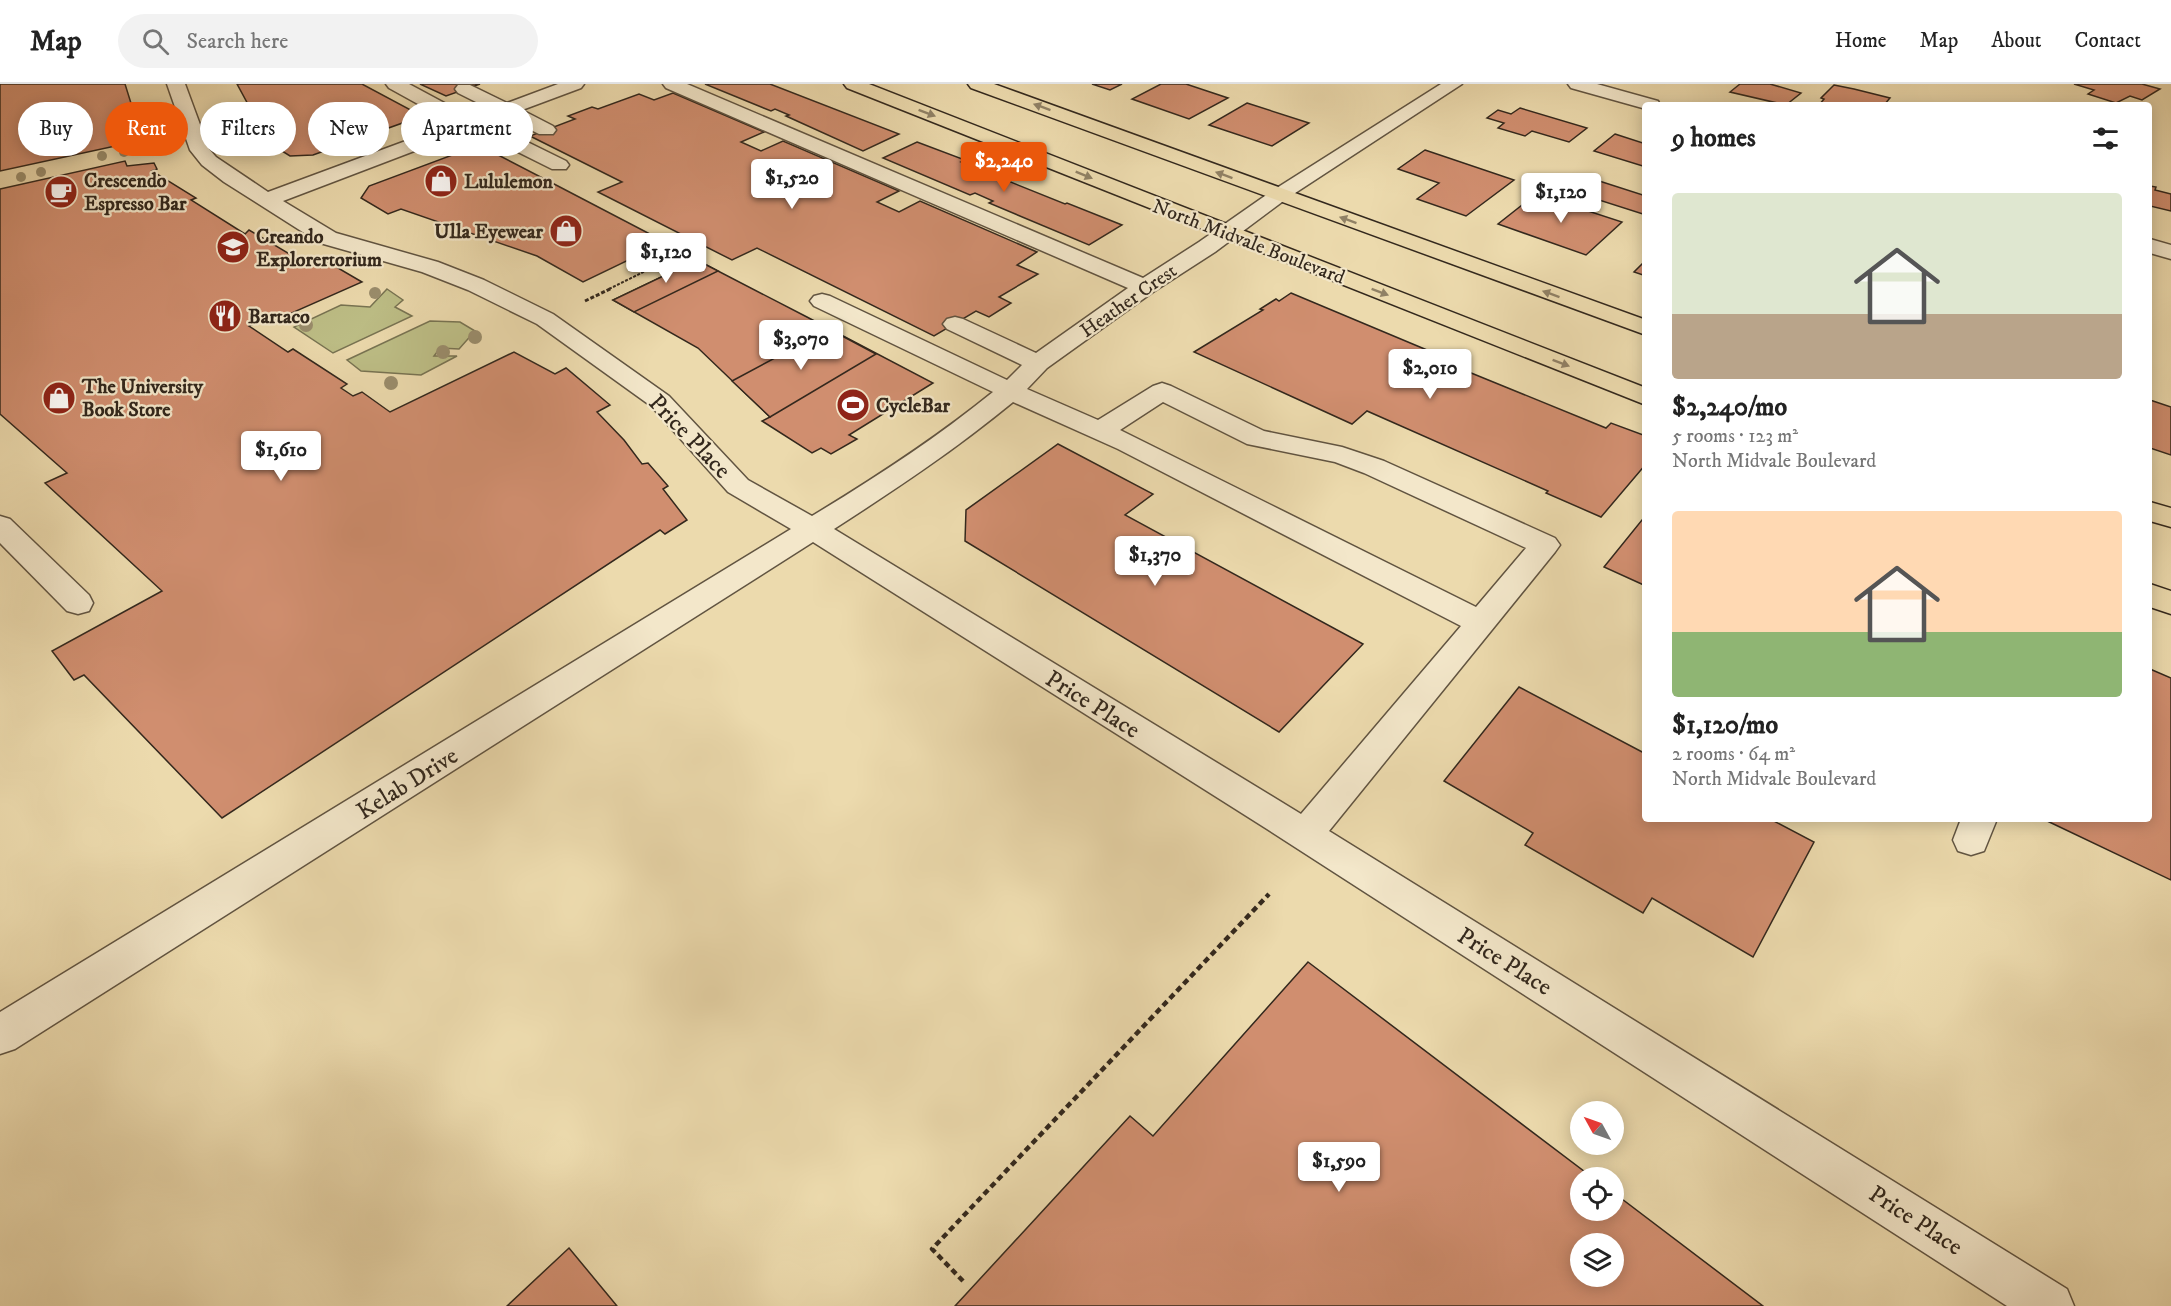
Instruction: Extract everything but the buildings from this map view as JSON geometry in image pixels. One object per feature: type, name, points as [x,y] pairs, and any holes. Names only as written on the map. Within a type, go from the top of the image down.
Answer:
[{"type":"main road","name":"North Midvale Boulevard","points":[[853,84],[1642,394]]},
{"type":"main road","points":[[977,84],[1642,327]]},
{"type":"main road","points":[[2152,512],[2171,518]]},
{"type":"main road","points":[[2152,596],[2171,603]]},
{"type":"street","name":"Price Place","points":[[176,84],[200,150],[209,161],[266,200],[328,238],[430,267],[476,285],[545,319],[660,401],[738,486],[813,529],[1304,835],[2050,1306]]},
{"type":"street","points":[[395,84],[428,102]]},
{"type":"street","points":[[527,102],[575,84]]},
{"type":"street","points":[[672,84],[1145,287]]},
{"type":"street","name":"Heather Crest","points":[[813,529],[907,470],[964,429],[1010,391],[1038,363],[1145,287],[1279,195],[1453,84]]},
{"type":"street","points":[[1577,84],[1642,102]]},
{"type":"street","points":[[464,89],[490,102]]},
{"type":"street","points":[[533,124],[546,130]]},
{"type":"street","points":[[266,200],[401,149]]},
{"type":"street","points":[[533,152],[559,165]]},
{"type":"street","points":[[2152,247],[2171,252]]},
{"type":"street","points":[[822,301],[939,359],[1100,430],[1481,623]]},
{"type":"street","points":[[955,324],[1038,363]]},
{"type":"street","points":[[1100,430],[1162,391],[1256,438],[1342,455],[1374,467],[1545,545],[1304,835]]},
{"type":"street","points":[[0,526],[78,603]]},
{"type":"street","name":"Kelab Drive","points":[[0,1035],[813,529]]},
{"type":"path","points":[[545,319],[700,244]]},
{"type":"path","points":[[963,1281],[932,1249],[1269,894]]},
{"type":"green space","points":[[387,289],[403,300],[395,307],[412,316],[333,353],[294,327],[341,305],[370,307]]},
{"type":"green space","points":[[430,321],[460,322],[475,331],[459,349],[440,348],[434,356],[457,356],[421,375],[361,371],[347,360]]},
{"type":"place","name":"Lululemon","points":[[441,181]]},
{"type":"place","name":"Crescendo Espresso Bar","points":[[61,192]]},
{"type":"place","name":"Ulla Eyewear","points":[[566,231]]},
{"type":"place","name":"Creando Explorertorium","points":[[233,247]]},
{"type":"place","name":"Bartaco","points":[[225,316]]},
{"type":"place","name":"The University Book Store","points":[[59,398]]},
{"type":"place","name":"CycleBar","points":[[853,405]]}]
